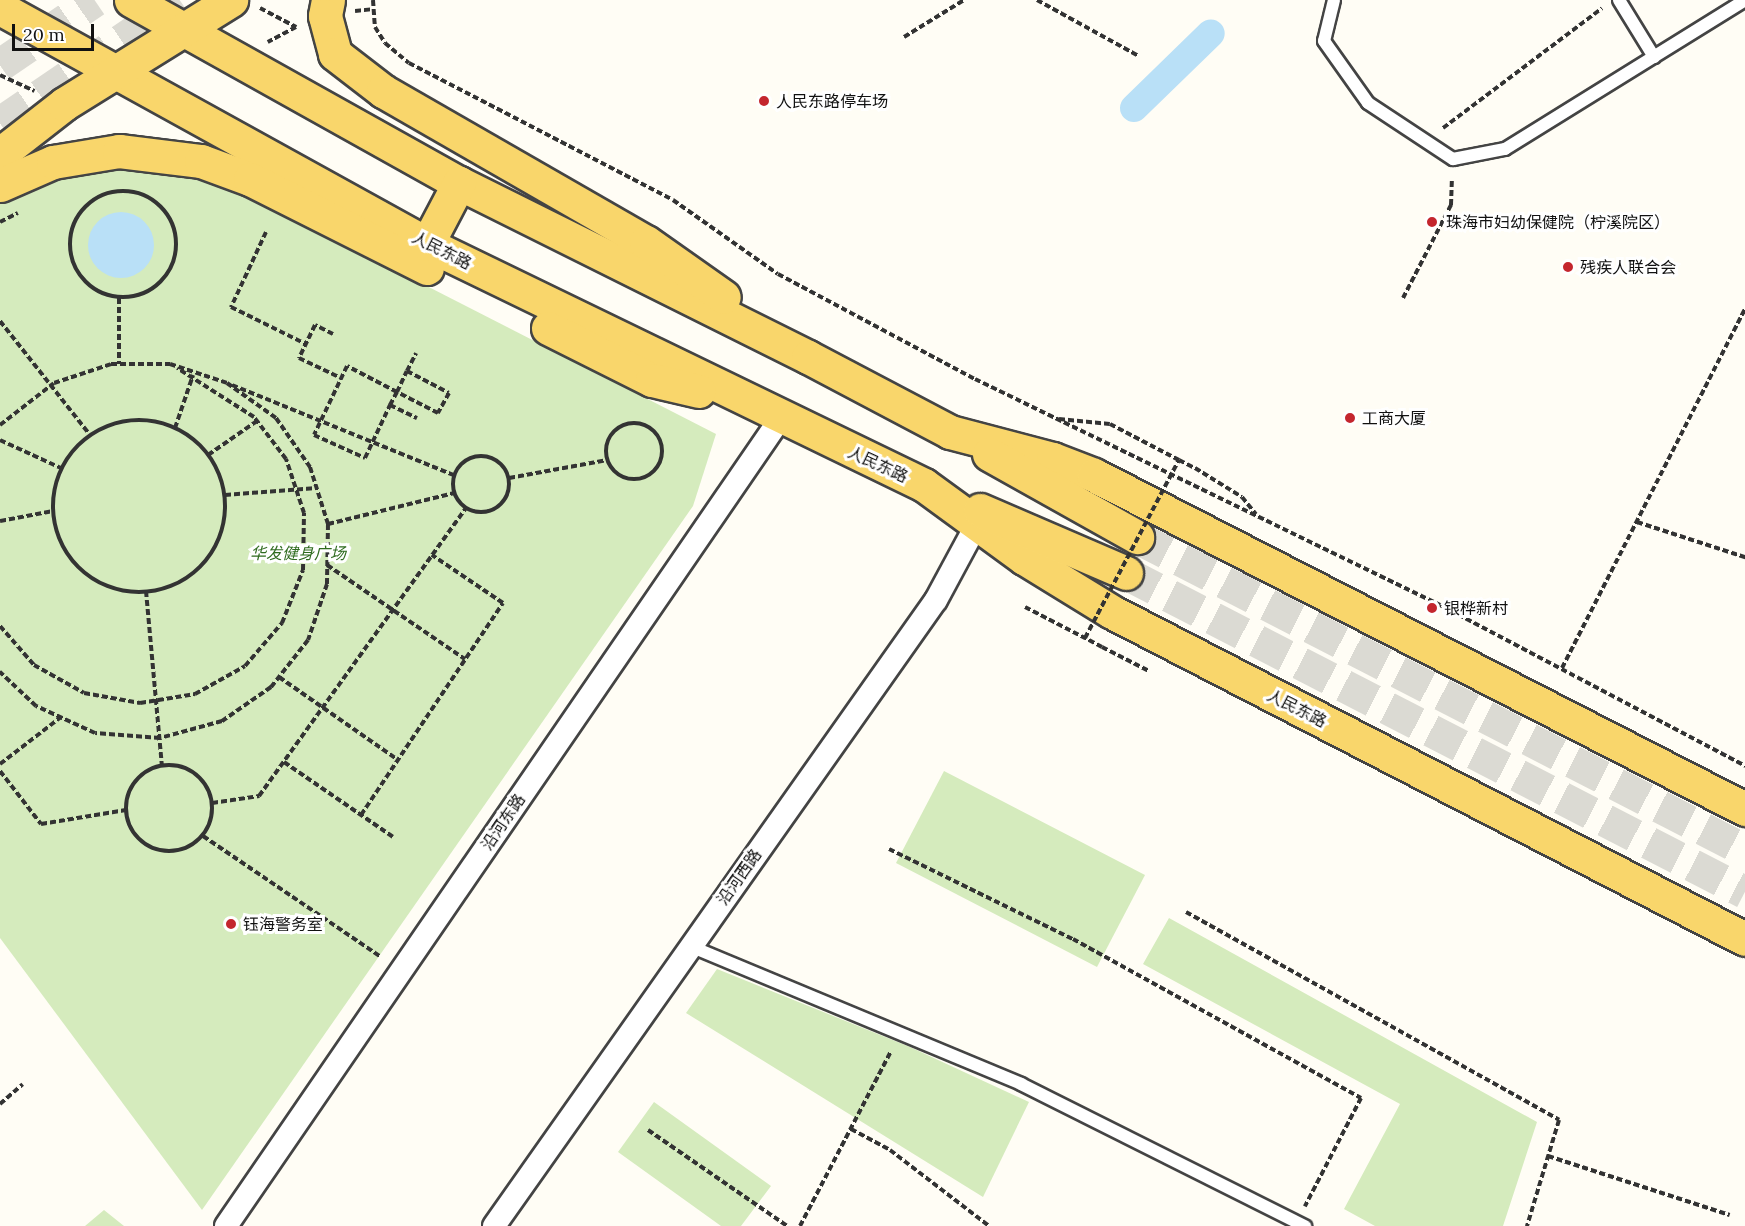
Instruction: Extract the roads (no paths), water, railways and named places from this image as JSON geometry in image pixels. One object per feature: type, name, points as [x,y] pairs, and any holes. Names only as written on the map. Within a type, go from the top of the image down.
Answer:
[{"type":"main road","points":[[130,0],[459,183],[808,357],[950,432],[1137,537]]},
{"type":"main road","points":[[0,154],[64,104],[181,29],[231,0]]},
{"type":"main road","points":[[328,0],[325,16],[335,54],[383,91],[646,242],[808,357]]},
{"type":"main road","name":"人民东路","points":[[6,8],[115,72],[427,244],[924,485],[1064,585],[1112,612],[1745,939]]},
{"type":"main road","points":[[0,185],[53,162],[119,151],[201,161],[250,179],[652,380],[772,413]]},
{"type":"main road","points":[[427,244],[459,183]]},
{"type":"main road","points":[[950,432],[1053,459],[1094,475],[1745,809]]},
{"type":"main road","points":[[924,485],[1126,573]]},
{"type":"street","name":"沿河东路","points":[[226,1226],[402,970],[772,413]]},
{"type":"street","name":"沿河西路","points":[[494,1226],[936,600],[977,524]]},
{"type":"lane","points":[[1334,0],[1324,41],[1368,103],[1453,159],[1505,149],[1745,0]]},
{"type":"lane","points":[[1619,0],[1654,57]]},
{"type":"lane","points":[[690,946],[1021,1084],[1301,1224]]},
{"type":"water","points":[[121,212],[133,215],[144,222],[151,233],[154,245],[151,257],[144,268],[133,275],[121,278],[109,275],[98,268],[91,257],[88,245],[91,233],[98,222],[109,215]]},
{"type":"waterway","points":[[1134,108],[1211,33]]},
{"type":"tunnel","points":[[0,65],[95,0]]},
{"type":"tunnel","points":[[0,123],[180,0]]},
{"type":"tunnel","points":[[1137,537],[1745,850]]},
{"type":"tunnel","points":[[1126,573],[1745,892]]},
{"type":"place","name":"人民东路停车场","points":[[764,101]]},
{"type":"place","name":"珠海市妇幼保健院（柠溪院区）","points":[[1432,222]]},
{"type":"place","name":"残疾人联合会","points":[[1568,267]]},
{"type":"place","name":"工商大厦","points":[[1350,418]]},
{"type":"place","name":"银桦新村","points":[[1432,608]]},
{"type":"place","name":"钰海警务室","points":[[231,924]]},
{"type":"park label","name":"华发健身广场","points":[[298,553]]}]
